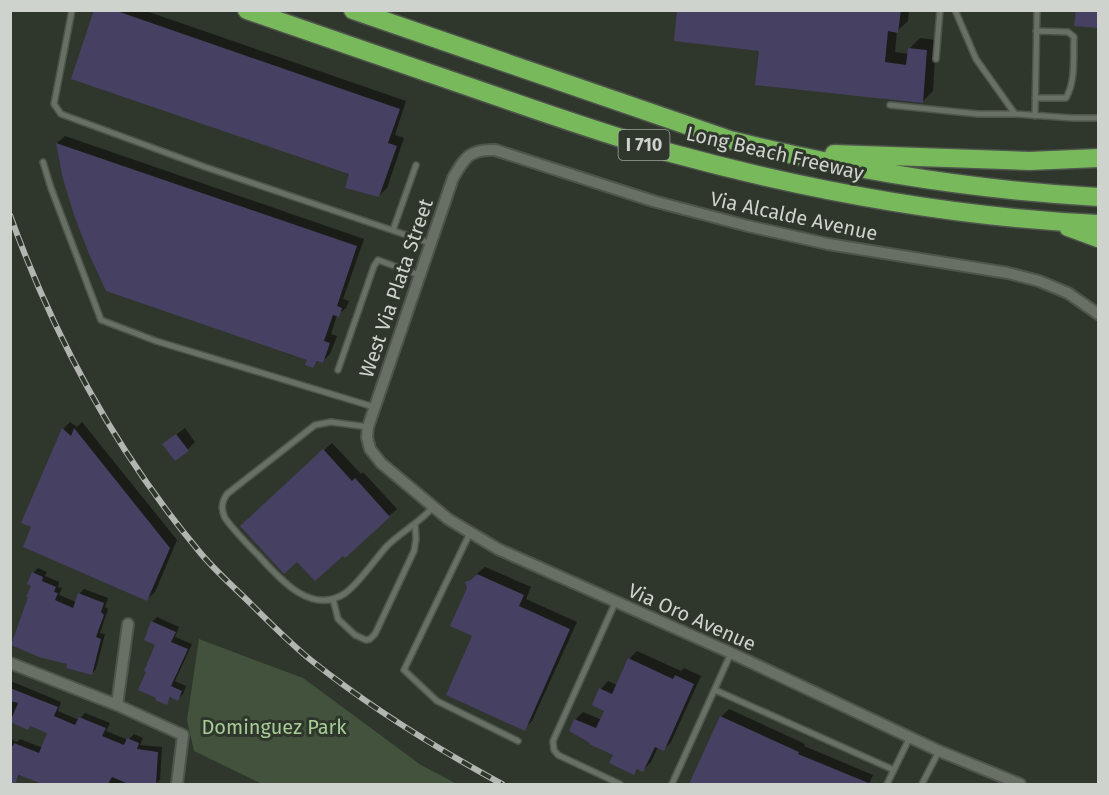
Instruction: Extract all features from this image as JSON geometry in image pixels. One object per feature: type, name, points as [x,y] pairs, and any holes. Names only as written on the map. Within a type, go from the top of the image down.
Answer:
[{"type":"highway","name":"Long Beach Freeway","points":[[247,10],[603,133],[681,156],[824,190],[911,204],[1056,222],[1098,224]]},
{"type":"highway","name":"Long Beach Freeway","points":[[353,10],[730,140],[880,172],[1033,193],[1098,197]]},
{"type":"highway","points":[[778,152],[1029,161],[1098,158]]},
{"type":"highway","points":[[1056,222],[1098,238]]},
{"type":"street","name":"West Via Plata Street","points":[[370,449],[367,438],[368,427],[374,407],[453,178],[461,162],[470,154],[480,150]]},
{"type":"street","name":"Via Alcalde Avenue","points":[[480,150],[495,150],[653,201],[748,226],[828,244],[1008,273],[1040,281],[1068,293],[1098,314]]},
{"type":"street","name":"Via Oro Avenue","points":[[370,449],[381,464],[433,507],[498,549],[1015,784]]},
{"type":"street","points":[[117,705],[128,624]]},
{"type":"street","points":[[10,663],[117,705],[183,735],[177,784]]},
{"type":"lane","points":[[72,10],[54,104],[61,114],[205,167],[430,243]]},
{"type":"lane","points":[[936,59],[940,10]]},
{"type":"lane","points":[[955,10],[976,59],[1015,114]]},
{"type":"lane","points":[[1035,116],[1037,10]]},
{"type":"lane","points":[[1035,98],[1066,98],[1071,89],[1074,37],[1068,33],[1036,31]]},
{"type":"lane","points":[[890,105],[978,114],[1098,118]]},
{"type":"lane","points":[[43,162],[101,320],[156,340],[374,407]]},
{"type":"lane","points":[[393,230],[416,165]]},
{"type":"lane","points":[[338,370],[378,260],[419,275]]},
{"type":"lane","points":[[368,427],[331,422],[315,425],[227,494],[223,500],[222,510],[231,526],[287,586],[307,597],[324,600],[333,599],[345,593],[389,545],[433,507]]},
{"type":"lane","points":[[333,599],[338,619],[355,635],[366,640],[370,639],[375,634],[414,551],[415,524]]},
{"type":"lane","points":[[470,533],[404,670],[437,701],[518,741]]},
{"type":"lane","points":[[615,603],[553,741],[554,750],[558,755],[620,784]]},
{"type":"lane","points":[[672,784],[731,654]]},
{"type":"lane","points":[[715,690],[894,770]]},
{"type":"lane","points":[[886,784],[910,737]]},
{"type":"lane","points":[[922,784],[939,751]]},
{"type":"green space","name":"Dominguez Park","points":[[199,639],[303,678],[421,765],[457,784],[262,784],[194,751],[187,720]]},
{"type":"building","points":[[94,10],[114,10],[400,109],[388,143],[397,146],[379,197],[345,188],[349,174],[71,79]]},
{"type":"building","points":[[677,10],[901,10],[898,33],[888,31],[885,62],[906,65],[908,48],[927,50],[923,103],[755,85],[759,51],[674,41]]},
{"type":"building","points":[[1076,10],[1098,10],[1098,28],[1074,26]]},
{"type":"building","points":[[56,143],[357,246],[337,306],[342,308],[339,317],[333,315],[324,341],[330,343],[323,363],[317,361],[313,368],[305,365],[307,360],[106,291],[74,215],[63,179]]},
{"type":"building","points":[[62,428],[71,436],[74,428],[170,548],[147,601],[23,547],[31,527],[21,523]]},
{"type":"building","points":[[176,434],[189,451],[175,461],[162,444]]},
{"type":"building","points":[[323,449],[352,481],[355,478],[390,517],[345,558],[343,556],[315,581],[297,562],[284,574],[240,526]]},
{"type":"building","points":[[32,572],[43,577],[42,581],[56,587],[54,592],[58,593],[55,600],[73,608],[78,593],[104,603],[101,612],[104,615],[96,637],[101,639],[92,675],[66,668],[67,664],[39,657],[11,645],[28,597],[26,597],[31,586],[27,584]]},
{"type":"building","points":[[477,574],[524,595],[519,606],[570,629],[525,731],[446,695],[472,636],[450,626],[467,588],[465,582]]},
{"type":"building","points":[[151,621],[176,632],[171,642],[188,649],[171,686],[182,691],[178,701],[170,697],[167,705],[138,690],[155,645],[144,640]]},
{"type":"building","points":[[628,658],[673,679],[675,675],[694,684],[664,751],[655,747],[643,772],[637,769],[634,775],[609,763],[613,755],[589,744],[569,731],[574,719],[596,728],[604,711],[592,705],[599,688],[612,694]]},
{"type":"building","points":[[10,688],[58,707],[54,716],[75,725],[79,717],[106,728],[102,736],[124,745],[127,738],[139,743],[137,749],[158,752],[156,784],[126,783],[112,777],[108,784],[43,784],[19,775],[15,784],[10,784],[10,745],[13,746],[14,743],[39,753],[47,733],[30,726],[28,730],[10,722],[18,703],[10,701]]},
{"type":"building","points":[[720,716],[799,752],[798,754],[871,784],[689,784]]},
{"type":"railway","points":[[10,215],[46,305],[89,391],[140,473],[204,557],[289,641],[334,678],[404,727],[502,784]]}]
